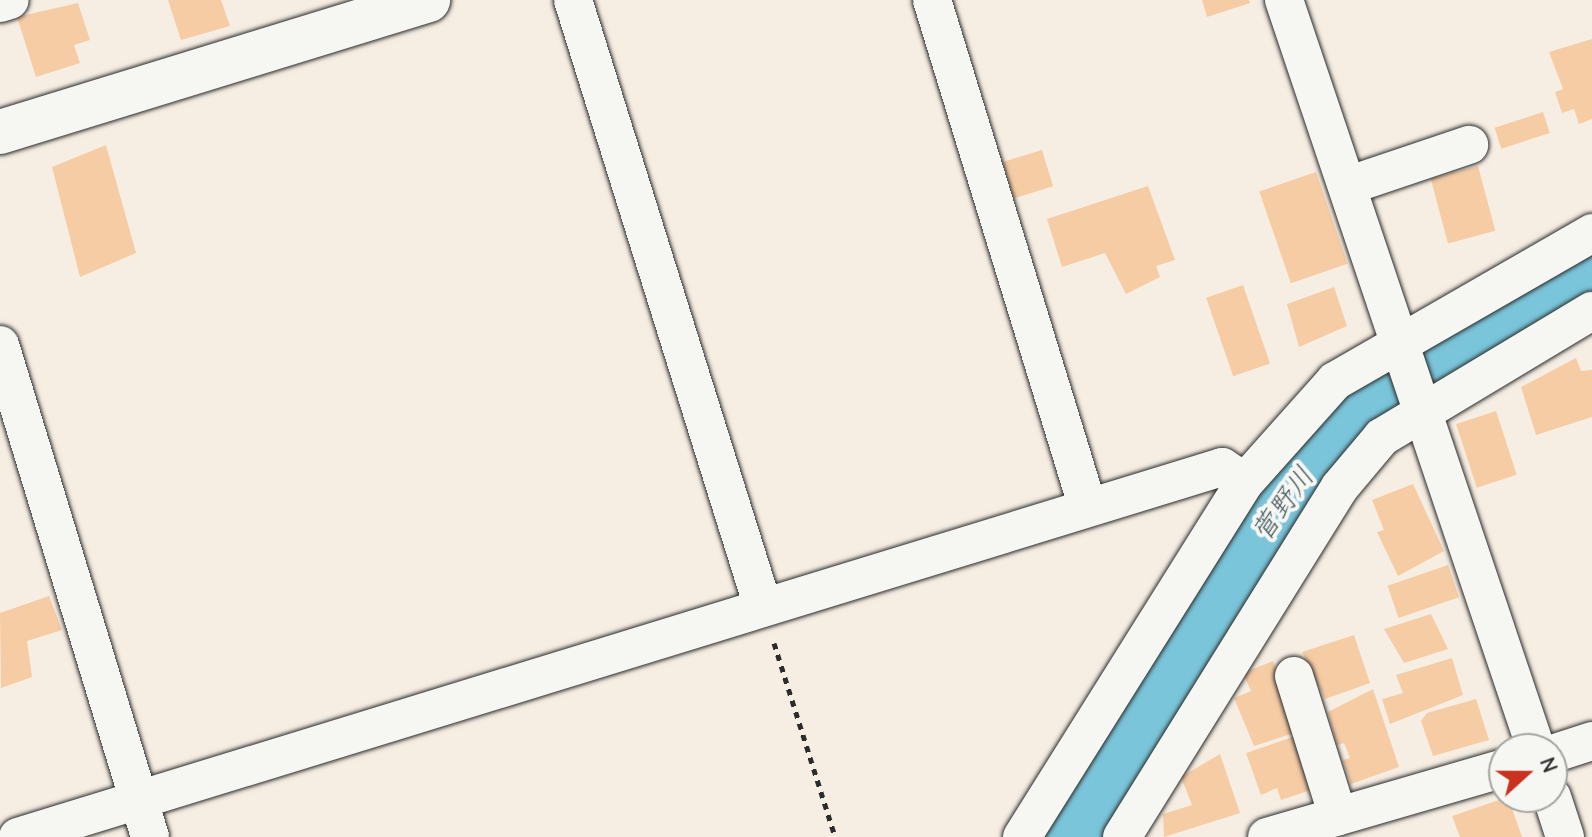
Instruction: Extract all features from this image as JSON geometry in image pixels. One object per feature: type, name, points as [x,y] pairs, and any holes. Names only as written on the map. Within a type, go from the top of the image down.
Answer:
[{"type":"street","points":[[0,3],[10,0]]},
{"type":"street","points":[[0,132],[358,10],[428,0]]},
{"type":"street","points":[[573,0],[763,607]]},
{"type":"street","points":[[932,0],[1088,508]]},
{"type":"street","points":[[1284,0],[1531,733]]},
{"type":"street","points":[[1347,186],[1469,145]]},
{"type":"street","points":[[1022,837],[1245,482],[1335,381],[1399,341],[1592,233]]},
{"type":"street","points":[[1122,837],[1340,487],[1382,437],[1422,408],[1592,311]]},
{"type":"street","points":[[0,345],[150,837]]},
{"type":"street","points":[[18,837],[1222,467],[1245,482]]},
{"type":"street","points":[[1294,676],[1338,816]]},
{"type":"street","points":[[1568,749],[1592,741]]},
{"type":"street","points":[[1267,837],[1488,773]]},
{"type":"street","points":[[1557,813],[1565,837]]},
{"type":"path","points":[[763,607],[835,837]]},
{"type":"building","points":[[168,0],[221,0],[230,26],[181,40]]},
{"type":"building","points":[[1202,0],[1249,0],[1250,3],[1207,17]]},
{"type":"building","points":[[78,3],[90,40],[74,45],[80,63],[36,77],[17,17]]},
{"type":"building","points":[[1592,39],[1592,119],[1579,124],[1574,109],[1562,113],[1555,92],[1563,89],[1549,52]]},
{"type":"building","points":[[1543,112],[1550,133],[1501,149],[1494,128]]},
{"type":"building","points":[[106,145],[136,253],[80,277],[52,167]]},
{"type":"building","points":[[1042,150],[1053,186],[1014,198],[1003,162]]},
{"type":"building","points":[[1478,166],[1495,231],[1448,243],[1431,179]]},
{"type":"building","points":[[1316,172],[1348,264],[1291,283],[1259,192]]},
{"type":"building","points":[[1148,186],[1175,260],[1156,266],[1160,277],[1126,294],[1105,253],[1062,267],[1047,219]]},
{"type":"building","points":[[1243,285],[1270,363],[1233,376],[1206,298]]},
{"type":"building","points":[[1334,287],[1347,326],[1299,347],[1287,304]]},
{"type":"building","points":[[1576,358],[1581,371],[1592,370],[1592,417],[1536,435],[1521,387]]},
{"type":"building","points":[[1496,411],[1517,475],[1477,488],[1456,424]]},
{"type":"building","points":[[1413,484],[1444,551],[1398,576],[1377,532],[1384,530],[1372,500]]},
{"type":"building","points":[[1448,565],[1459,597],[1399,618],[1387,586]]},
{"type":"building","points":[[49,596],[62,630],[27,641],[32,677],[1,688],[0,613]]},
{"type":"building","points":[[1431,614],[1448,649],[1404,663],[1384,629]]},
{"type":"building","points":[[1354,635],[1370,683],[1325,699],[1302,652]]},
{"type":"building","points":[[1452,658],[1463,695],[1390,724],[1382,699],[1403,693],[1396,675]]},
{"type":"building","points":[[1273,661],[1297,732],[1254,746],[1234,698],[1251,691],[1243,673]]},
{"type":"building","points":[[1373,689],[1399,767],[1351,784],[1343,760],[1350,758],[1344,743],[1337,745],[1328,712]]},
{"type":"building","points":[[1476,699],[1488,740],[1433,756],[1421,721],[1427,713]]},
{"type":"building","points":[[1299,735],[1314,789],[1281,800],[1277,788],[1261,795],[1246,753]]},
{"type":"building","points":[[1220,754],[1240,813],[1164,837],[1163,814],[1192,805],[1181,777]]},
{"type":"building","points":[[1488,804],[1488,813],[1514,813],[1522,837],[1460,837],[1452,816]]},
{"type":"waterway","name":"菅野川","points":[[1071,837],[1274,510],[1365,397],[1592,269]]}]
